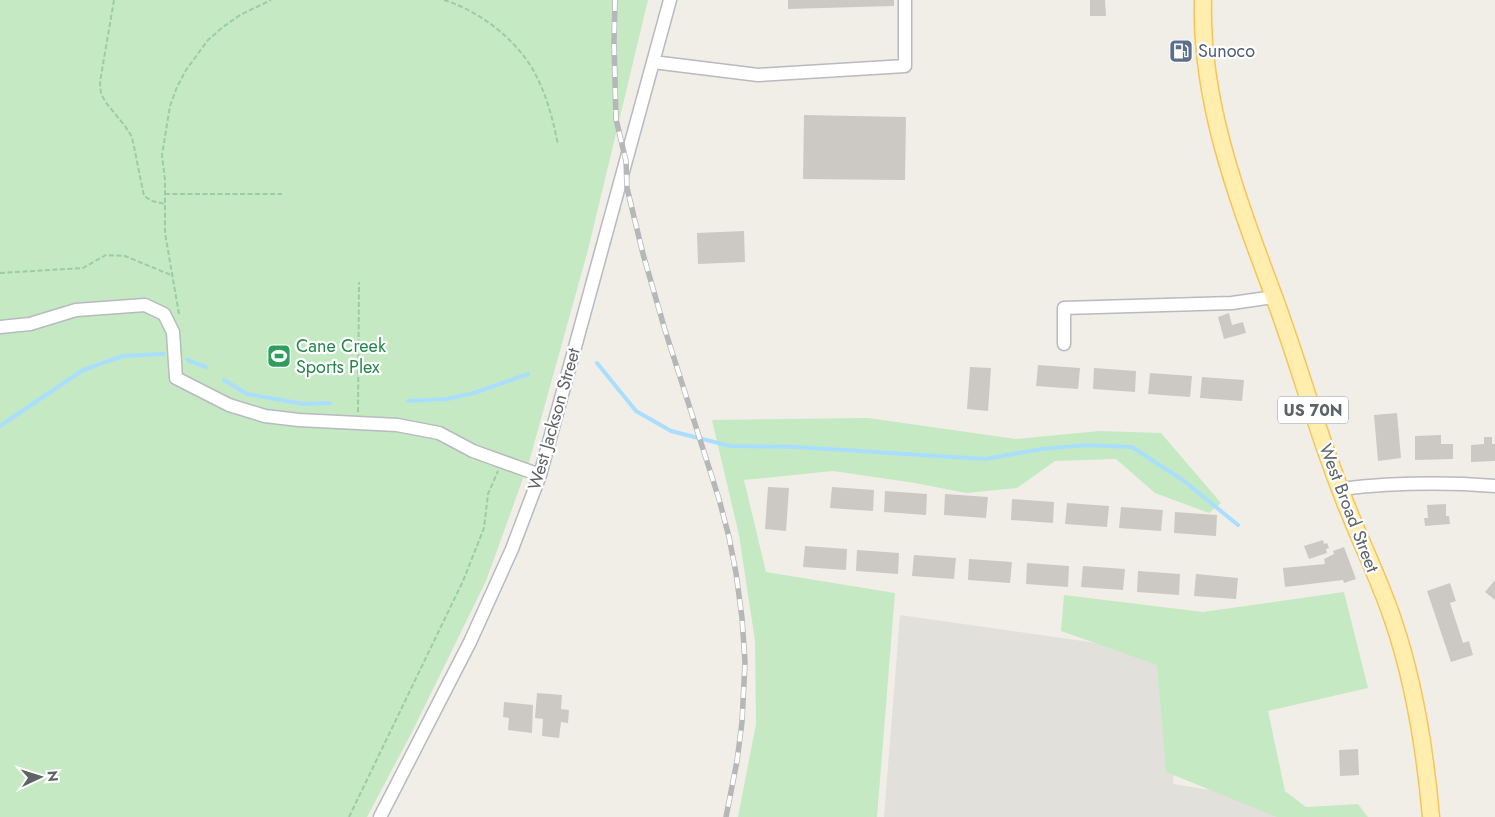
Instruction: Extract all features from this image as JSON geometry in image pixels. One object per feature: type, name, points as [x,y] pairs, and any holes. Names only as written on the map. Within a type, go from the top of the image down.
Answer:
[{"type":"main road","name":"West Broad Street","points":[[1202,0],[1202,19],[1209,82],[1224,156],[1340,489],[1393,619],[1414,690],[1427,767],[1431,817]]},
{"type":"street","name":"West Jackson Street","points":[[380,817],[470,642],[512,549],[540,475],[670,0]]},
{"type":"street","points":[[653,62],[758,75],[905,66],[905,0]]},
{"type":"street","points":[[1064,344],[1064,308],[1232,302],[1274,297]]},
{"type":"street","points":[[0,327],[30,324],[76,310],[145,304],[164,314],[173,332],[176,378],[229,405],[265,416],[308,421],[397,425],[439,433],[474,451],[540,475]]},
{"type":"street","points":[[1340,489],[1369,485],[1456,482],[1495,486]]},
{"type":"path","points":[[114,0],[100,82],[101,94],[132,137],[144,196],[152,201],[165,204]]},
{"type":"path","points":[[179,320],[165,233],[162,155],[170,106],[177,87],[198,52],[218,31],[240,15],[271,0]]},
{"type":"path","points":[[444,0],[480,17],[508,39],[532,68],[548,103],[558,145]]},
{"type":"path","points":[[165,194],[282,194]]},
{"type":"path","points":[[0,273],[83,268],[106,255],[125,256],[171,275]]},
{"type":"path","points":[[358,419],[359,282]]},
{"type":"path","points":[[349,817],[463,581],[484,528],[488,494],[500,467]]},
{"type":"shaded area","points":[[900,615],[1182,655],[1173,784],[1290,803],[1291,817],[884,817]]},
{"type":"green space","name":"Cane Creek Sports Plex","points":[[0,0],[648,0],[588,250],[529,462],[486,581],[412,732],[367,817],[0,817]]},
{"type":"green space","points":[[868,418],[1016,439],[1099,431],[1161,433],[1221,503],[1209,513],[1155,493],[1116,459],[1055,461],[1017,488],[966,493],[915,483],[833,471],[744,480],[766,572],[895,593],[877,817],[738,817],[756,724],[755,641],[739,535],[712,420]]},
{"type":"green space","points":[[1344,592],[1368,688],[1268,711],[1285,791],[1306,807],[1358,804],[1368,817],[1277,817],[1166,772],[1157,665],[1061,631],[1064,595],[1203,612]]},
{"type":"building","points":[[788,0],[894,0],[894,6],[788,9]]},
{"type":"building","points":[[1090,0],[1105,0],[1106,16],[1090,16]]},
{"type":"building","points":[[804,115],[906,117],[905,180],[803,179]]},
{"type":"building","points":[[744,231],[745,262],[698,264],[697,233]]},
{"type":"building","points":[[1229,313],[1232,325],[1243,322],[1246,333],[1224,339],[1218,317]]},
{"type":"building","points":[[1038,365],[1080,368],[1078,389],[1036,386]]},
{"type":"building","points":[[970,367],[991,368],[988,411],[967,409]]},
{"type":"building","points":[[1094,368],[1136,371],[1135,392],[1093,389]]},
{"type":"building","points":[[1150,373],[1192,376],[1190,397],[1148,394]]},
{"type":"building","points":[[1202,377],[1244,380],[1242,401],[1200,398]]},
{"type":"building","points":[[1397,413],[1401,458],[1378,461],[1374,415]]},
{"type":"building","points":[[1441,435],[1441,444],[1453,444],[1453,459],[1415,460],[1415,436]]},
{"type":"building","points":[[1484,437],[1492,437],[1492,444],[1495,444],[1495,461],[1471,462],[1471,445],[1484,444]]},
{"type":"building","points":[[768,487],[789,488],[786,531],[765,529]]},
{"type":"building","points":[[832,487],[874,490],[873,511],[830,508]]},
{"type":"building","points":[[885,491],[927,494],[926,515],[884,512]]},
{"type":"building","points":[[945,494],[988,497],[986,518],[944,515]]},
{"type":"building","points":[[1012,499],[1054,502],[1053,523],[1011,520]]},
{"type":"building","points":[[1067,503],[1109,506],[1107,527],[1065,524]]},
{"type":"building","points":[[1446,504],[1446,516],[1449,516],[1450,524],[1425,526],[1424,518],[1428,518],[1427,505]]},
{"type":"building","points":[[1121,507],[1163,510],[1161,531],[1119,528]]},
{"type":"building","points":[[1175,512],[1217,515],[1216,536],[1174,533]]},
{"type":"building","points":[[1323,540],[1324,544],[1327,543],[1329,548],[1326,549],[1327,553],[1309,559],[1304,546]]},
{"type":"building","points":[[805,546],[847,549],[846,570],[803,567]]},
{"type":"building","points":[[1344,547],[1356,579],[1344,583],[1343,580],[1285,587],[1283,568],[1325,564],[1324,559],[1334,554],[1333,551]]},
{"type":"building","points":[[857,550],[899,553],[898,574],[856,571]]},
{"type":"building","points":[[914,555],[956,558],[954,579],[912,576]]},
{"type":"building","points":[[969,559],[1012,562],[1010,583],[968,580]]},
{"type":"building","points":[[1027,563],[1069,566],[1068,587],[1026,584]]},
{"type":"building","points":[[1083,566],[1125,569],[1123,590],[1081,587]]},
{"type":"building","points":[[1138,571],[1180,574],[1179,595],[1137,592]]},
{"type":"building","points":[[1196,574],[1238,578],[1236,599],[1194,596]]},
{"type":"building","points":[[1495,580],[1495,600],[1485,592]]},
{"type":"building","points":[[1450,583],[1456,601],[1450,603],[1463,643],[1469,641],[1473,655],[1451,662],[1427,591]]},
{"type":"building","points":[[537,693],[562,695],[561,709],[569,710],[568,723],[561,722],[559,738],[542,736],[543,719],[535,718]]},
{"type":"building","points":[[504,702],[533,705],[532,733],[508,730],[509,718],[503,717]]},
{"type":"building","points":[[1358,749],[1359,775],[1340,776],[1339,750]]},
{"type":"waterway","points":[[0,426],[83,370],[123,356],[164,354]]},
{"type":"waterway","points":[[187,360],[206,367]]},
{"type":"waterway","points":[[597,363],[636,411],[671,431],[730,446],[795,447],[985,459],[1042,449],[1087,445],[1132,447],[1184,481],[1238,525]]},
{"type":"waterway","points":[[408,401],[447,399],[474,393],[528,374]]},
{"type":"waterway","points":[[224,380],[247,394],[304,404],[330,403]]},
{"type":"railway","points":[[615,0],[616,119],[626,161],[627,188],[643,254],[665,330],[719,499],[736,573],[745,662],[742,722],[737,761],[726,817]]},
{"type":"place","name":"Sunoco","points":[[1181,51]]},
{"type":"place","name":"Cane Creek Sports Plex","points":[[279,356]]}]
